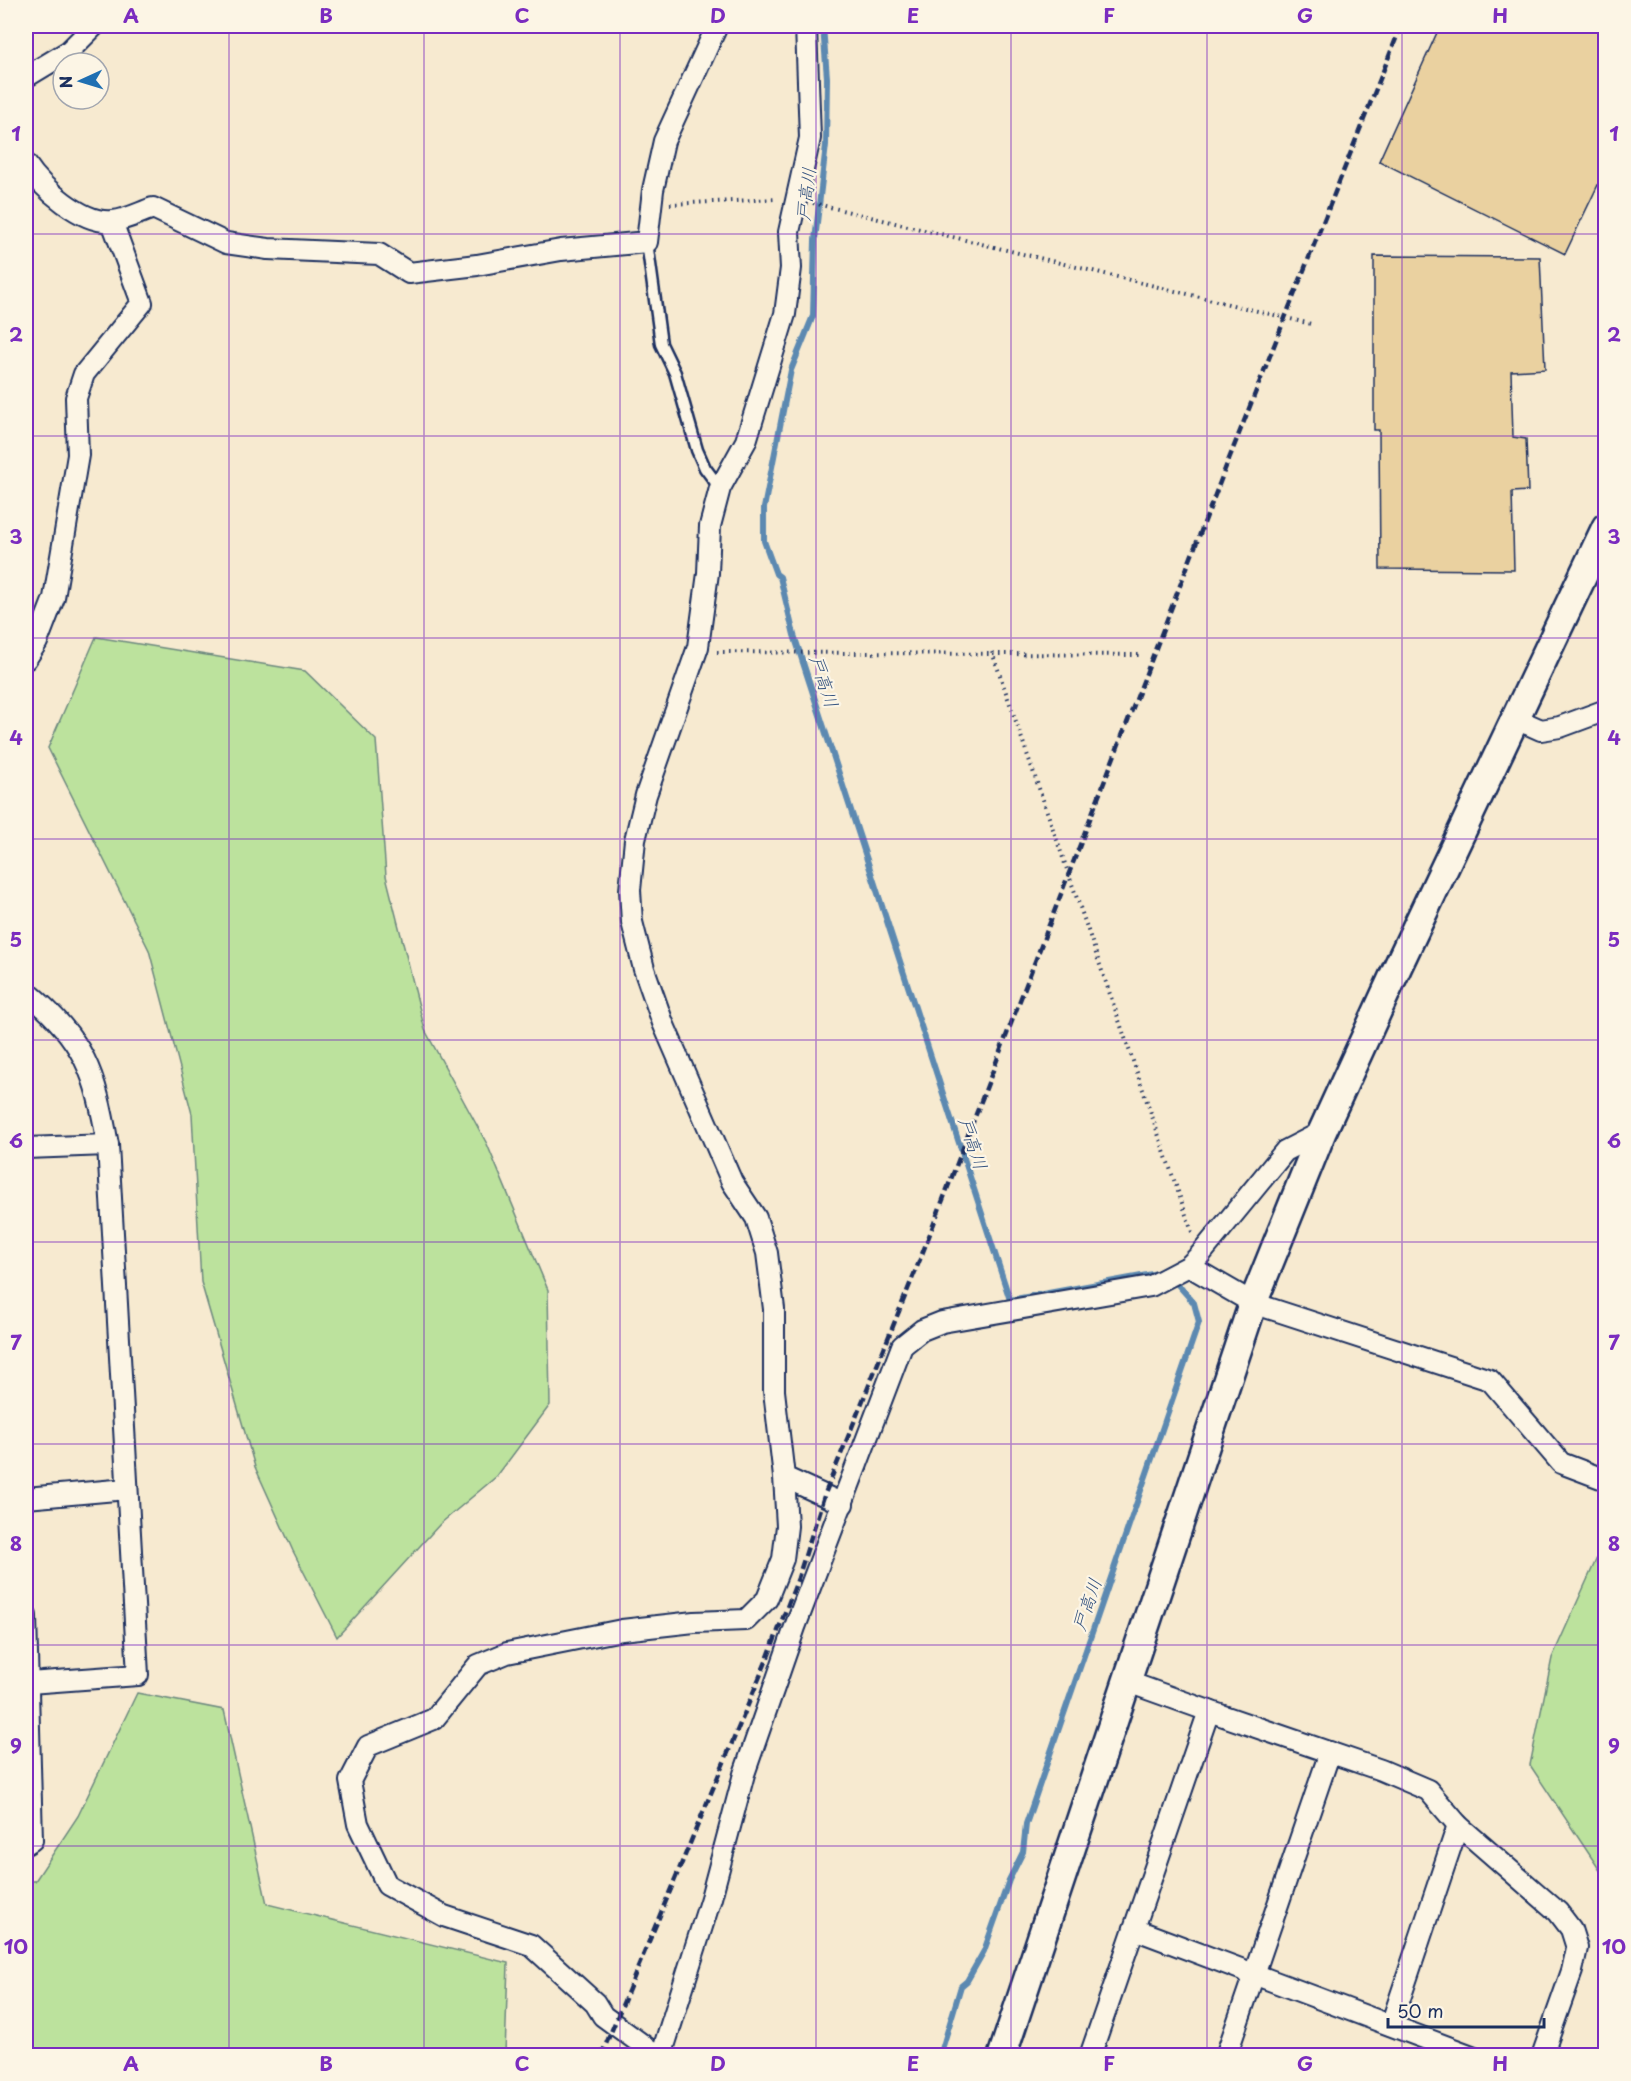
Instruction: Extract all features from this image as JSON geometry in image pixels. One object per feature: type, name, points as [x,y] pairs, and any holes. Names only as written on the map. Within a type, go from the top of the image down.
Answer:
[{"type":"street","points":[[26,76],[69,51],[93,26]]},
{"type":"street","points":[[26,164],[58,197],[86,218],[112,222],[153,208],[226,243],[268,249],[379,254],[408,273],[477,266],[561,250],[647,242],[654,205],[653,190],[664,141],[717,26]]},
{"type":"street","points":[[806,26],[810,138],[789,232],[791,268],[785,314],[746,441],[720,488],[710,526],[708,573],[698,647],[646,795],[635,840],[630,890],[632,922],[644,969],[663,1023],[732,1182],[756,1218],[767,1253],[774,1309],[774,1391],[787,1526],[783,1559],[767,1599],[746,1620],[694,1622],[622,1630],[507,1653],[478,1665],[434,1719],[368,1746],[350,1781],[358,1824],[387,1885],[444,1916],[531,1945],[595,2003],[603,2016],[659,2055],[711,1898],[744,1774],[795,1628],[902,1346],[922,1330],[942,1322],[1151,1286],[1194,1261],[1285,1151],[1322,1132]]},
{"type":"street","points":[[26,659],[37,642],[54,597],[78,455],[76,398],[84,374],[142,303],[112,222]]},
{"type":"street","points":[[1002,2055],[1253,1303],[1322,1132],[1605,527]]},
{"type":"street","points":[[1516,718],[1541,730],[1560,727],[1605,710]]},
{"type":"street","points":[[26,992],[54,1016],[87,1059],[99,1092],[108,1145],[138,1675],[29,1683]]},
{"type":"street","points":[[26,1148],[108,1145]]},
{"type":"street","points":[[1194,1261],[1253,1303],[1490,1380],[1561,1463],[1605,1480]]},
{"type":"street","points":[[783,1477],[843,1504]]},
{"type":"street","points":[[26,1498],[127,1489]]},
{"type":"street","points":[[26,1616],[32,1840],[26,1844]]},
{"type":"street","points":[[1128,1682],[1330,1752],[1428,1790],[1458,1825],[1558,1912],[1571,1929],[1577,1948],[1572,1971],[1542,2055]]},
{"type":"street","points":[[1090,2055],[1209,1711]]},
{"type":"street","points":[[1226,2055],[1330,1752]]},
{"type":"street","points":[[1391,2025],[1458,1825]]},
{"type":"street","points":[[1134,1929],[1472,2055]]},
{"type":"lane","points":[[647,242],[661,344],[675,373],[697,450],[705,468],[720,488]]},
{"type":"path","points":[[654,205],[796,198],[1311,324]]},
{"type":"path","points":[[698,647],[721,653],[769,651],[992,652],[1142,655]]},
{"type":"path","points":[[992,652],[1194,1261]]},
{"type":"green space","points":[[96,637],[305,671],[376,740],[386,876],[425,1030],[487,1144],[548,1290],[550,1405],[497,1476],[440,1524],[337,1637],[293,1551],[255,1467],[201,1282],[192,1114],[149,950],[48,748]]},
{"type":"green space","points":[[1605,1540],[1605,1878],[1530,1765],[1552,1658]]},
{"type":"green space","points":[[137,1693],[224,1710],[267,1904],[508,1963],[505,2055],[26,2055],[26,1881],[35,1881],[78,1816]]},
{"type":"building","points":[[1440,26],[1606,26],[1606,168],[1565,254],[1379,161]]},
{"type":"building","points":[[1374,256],[1540,257],[1545,369],[1511,371],[1513,437],[1526,439],[1528,491],[1512,492],[1514,570],[1380,569],[1379,430],[1374,430]]},
{"type":"waterway","name":"戸高川","points":[[823,26],[827,78],[826,145],[815,240],[813,316],[791,370],[764,508],[764,541],[776,574],[780,577],[794,635],[1010,1300],[1158,1273]]},
{"type":"waterway","name":"戸高川","points":[[940,2056],[961,1986],[967,1981],[984,1951],[1009,1880],[1023,1852],[1026,1824],[1199,1322],[1194,1303],[1172,1278]]},
{"type":"railway","points":[[601,2056],[768,1657],[798,1578],[824,1496],[919,1262],[1225,469],[1401,26]]}]
